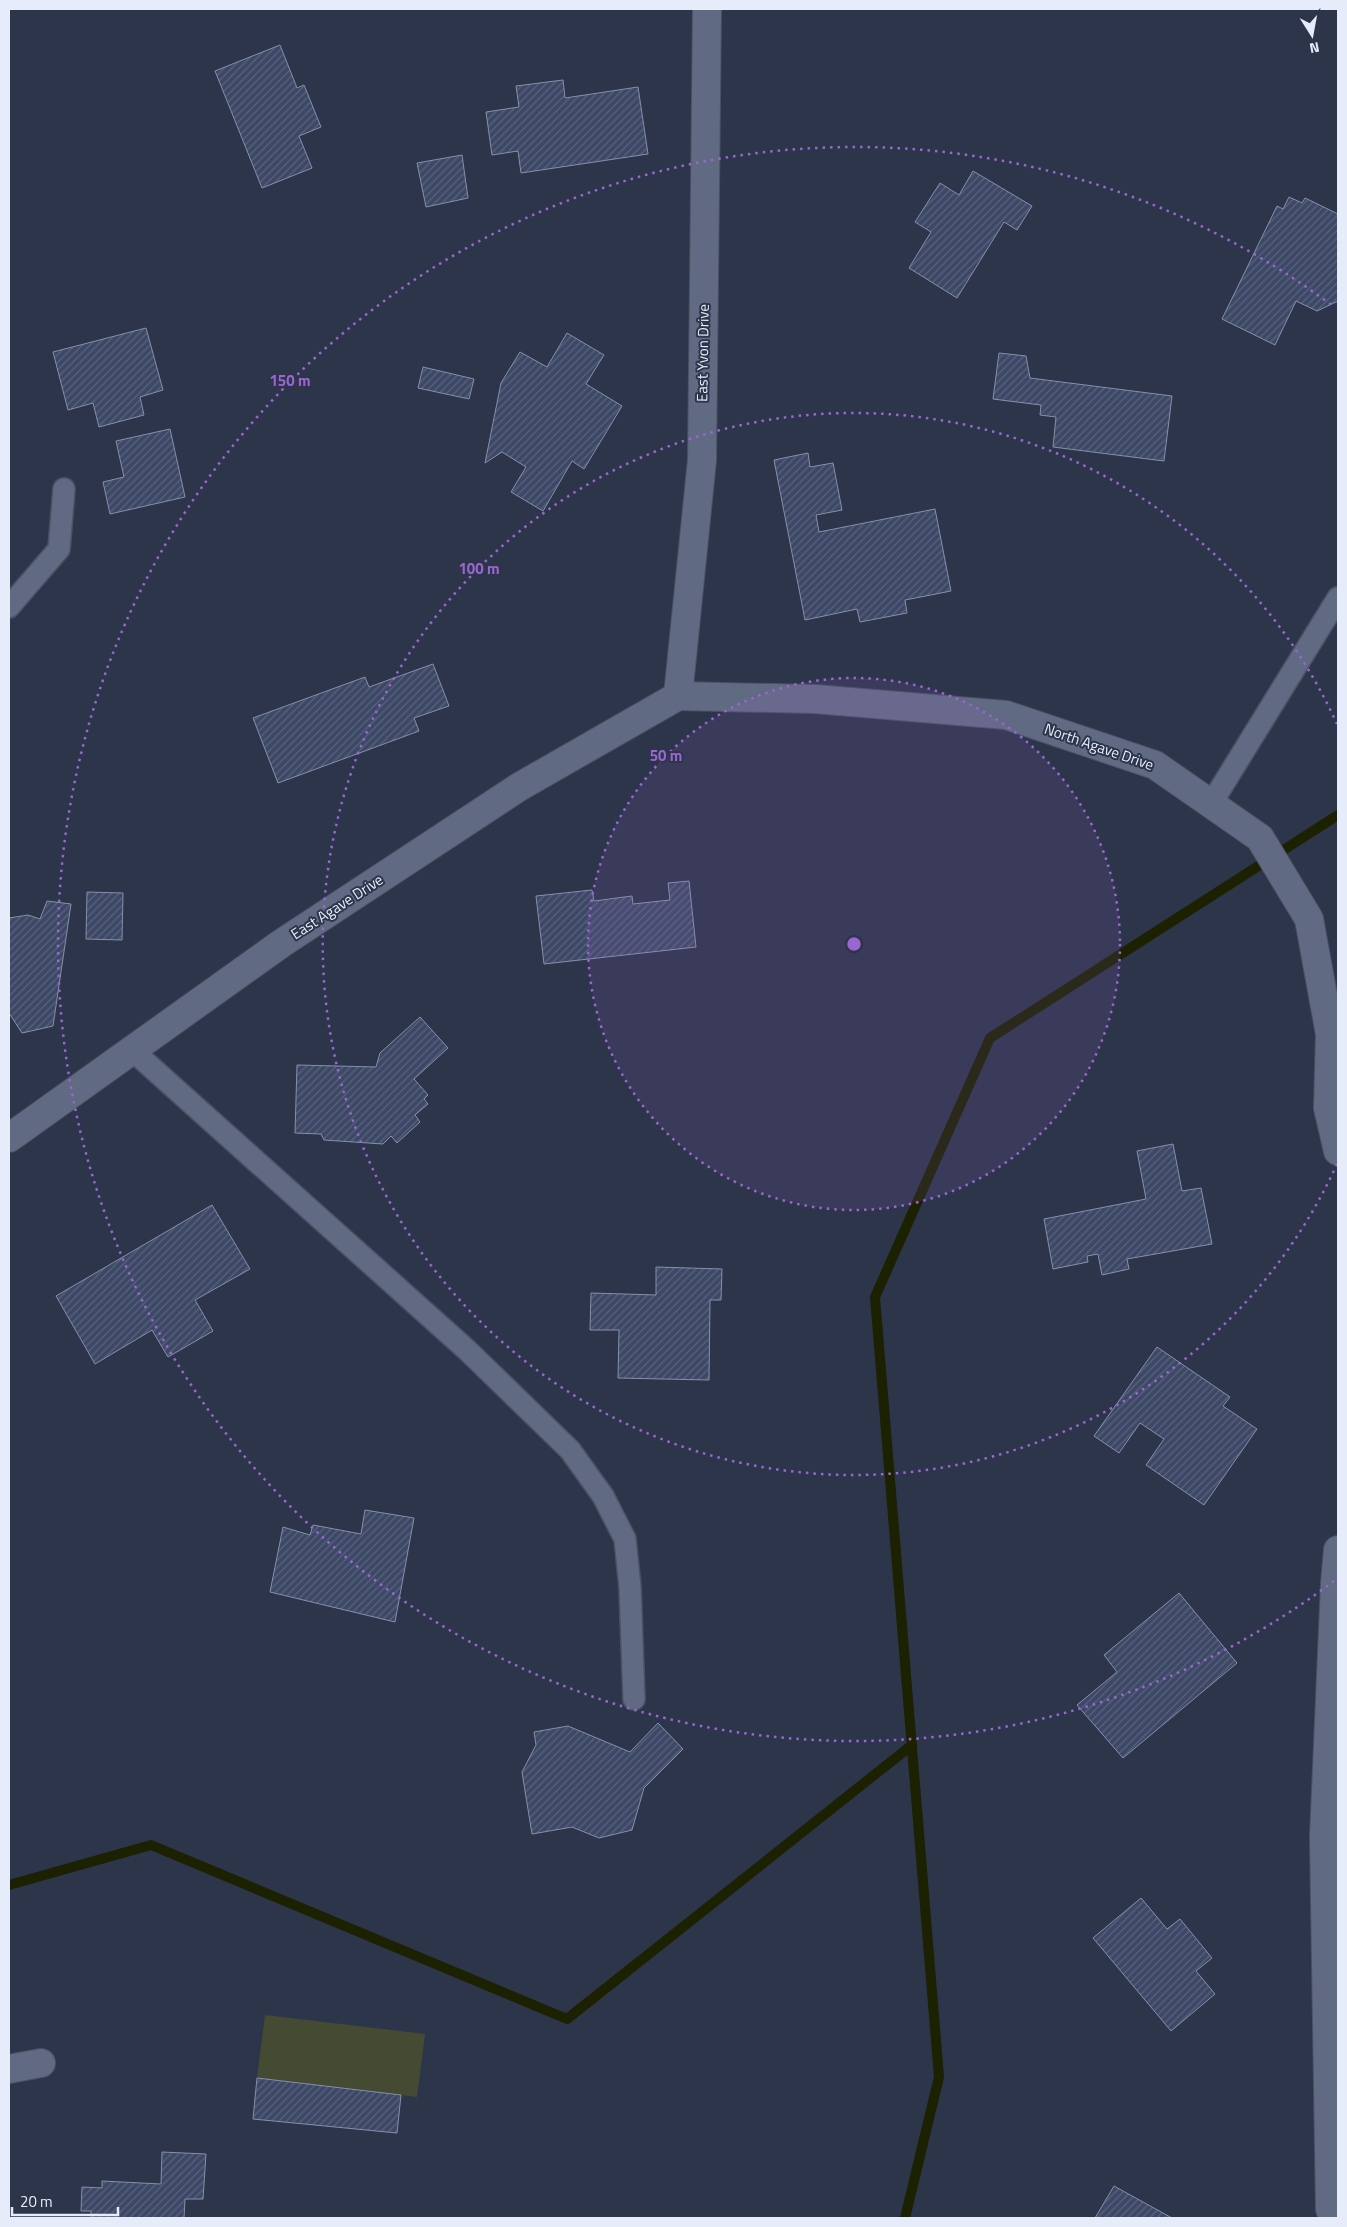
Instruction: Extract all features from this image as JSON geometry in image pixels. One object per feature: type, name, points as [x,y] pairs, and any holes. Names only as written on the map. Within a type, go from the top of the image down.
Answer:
[{"type":"street","name":"East Yvon Drive","points":[[678,696],[702,460],[707,9]]},
{"type":"street","name":"North Agave Drive","points":[[678,696],[815,699],[1006,715],[1155,765],[1260,838],[1309,919],[1330,1034],[1328,1108],[1338,1152]]},
{"type":"street","name":"East Agave Drive","points":[[9,1138],[282,943],[519,787],[678,696]]},
{"type":"street","points":[[1334,2218],[1330,2209],[1324,1827],[1338,1550]]},
{"type":"street","points":[[9,2069],[41,2063]]},
{"type":"lane","points":[[9,607],[59,549],[64,489]]},
{"type":"lane","points":[[1211,804],[1338,598]]},
{"type":"lane","points":[[132,1050],[467,1350],[570,1450],[603,1496],[625,1539],[630,1586],[634,1699]]},
{"type":"green space","points":[[265,2015],[425,2034],[417,2097],[257,2078]]},
{"type":"building","points":[[280,45],[297,88],[304,85],[321,127],[299,136],[312,168],[262,188],[215,71]]},
{"type":"building","points":[[563,80],[565,98],[638,87],[648,154],[521,173],[518,151],[492,155],[486,112],[519,107],[516,86]]},
{"type":"building","points":[[462,155],[468,198],[426,207],[417,163]]},
{"type":"building","points":[[973,171],[1032,206],[1017,230],[1004,222],[957,298],[909,268],[931,232],[915,222],[940,183],[959,195]]},
{"type":"building","points":[[1289,197],[1302,203],[1305,198],[1338,214],[1338,301],[1317,311],[1296,301],[1275,345],[1222,319],[1277,206],[1283,209]]},
{"type":"building","points":[[146,328],[163,390],[140,397],[144,415],[99,427],[93,403],[68,410],[53,352]]},
{"type":"building","points":[[567,333],[604,355],[586,384],[622,406],[584,469],[572,461],[543,511],[511,492],[526,467],[502,452],[485,463],[501,383],[520,352],[547,367]]},
{"type":"building","points":[[999,353],[1026,356],[1030,378],[1172,396],[1164,461],[1053,447],[1056,417],[1040,415],[1041,405],[993,399]]},
{"type":"building","points":[[423,367],[474,379],[469,399],[418,388]]},
{"type":"building","points":[[170,429],[185,497],[110,514],[103,482],[124,477],[116,441]]},
{"type":"building","points":[[808,453],[810,467],[833,463],[842,510],[816,515],[819,532],[935,509],[951,591],[905,600],[907,613],[860,622],[857,609],[805,620],[774,460]]},
{"type":"building","points":[[433,664],[449,706],[414,718],[419,731],[278,783],[253,718],[365,677],[369,687]]},
{"type":"building","points":[[689,881],[696,947],[544,964],[536,896],[592,890],[594,901],[632,896],[633,904],[670,900],[668,883]]},
{"type":"building","points":[[87,892],[123,893],[122,940],[86,939]]},
{"type":"building","points":[[47,901],[71,904],[53,1026],[22,1033],[9,1013],[9,918],[28,915],[40,919]]},
{"type":"building","points":[[420,1017],[448,1048],[414,1079],[428,1095],[424,1099],[428,1104],[415,1115],[420,1122],[397,1143],[391,1136],[383,1144],[324,1140],[321,1134],[295,1133],[297,1065],[376,1067],[380,1053]]},
{"type":"building","points":[[1173,1144],[1182,1191],[1201,1188],[1212,1244],[1127,1259],[1129,1269],[1102,1275],[1098,1254],[1087,1256],[1088,1262],[1053,1269],[1044,1219],[1146,1199],[1137,1151]]},
{"type":"building","points":[[212,1205],[250,1269],[195,1300],[213,1331],[168,1357],[152,1330],[95,1364],[56,1296]]},
{"type":"building","points":[[656,1267],[722,1269],[721,1300],[710,1300],[709,1380],[618,1378],[619,1330],[590,1330],[591,1293],[656,1295]]},
{"type":"building","points":[[1157,1347],[1230,1397],[1223,1406],[1257,1429],[1204,1505],[1146,1465],[1164,1439],[1140,1423],[1119,1453],[1094,1436]]},
{"type":"building","points":[[365,1510],[414,1518],[395,1622],[270,1592],[283,1527],[310,1535],[313,1525],[361,1534]]},
{"type":"building","points":[[1179,1593],[1237,1663],[1123,1758],[1077,1705],[1117,1672],[1104,1655]]},
{"type":"building","points":[[658,1723],[683,1749],[644,1788],[632,1830],[599,1838],[572,1827],[532,1834],[522,1772],[536,1745],[534,1732],[568,1726],[630,1752]]},
{"type":"building","points":[[1141,1898],[1167,1929],[1180,1919],[1212,1958],[1196,1971],[1215,1994],[1171,2031],[1093,1938]]},
{"type":"building","points":[[257,2078],[401,2095],[397,2133],[253,2119]]},
{"type":"building","points":[[162,2152],[206,2154],[203,2199],[185,2199],[184,2218],[91,2218],[91,2211],[81,2211],[82,2187],[102,2188],[102,2181],[161,2184]]},
{"type":"building","points":[[1114,2186],[1172,2218],[1095,2218]]},
{"type":"waterway","points":[[905,2218],[939,2077],[875,1297],[990,1038],[1338,815]]},
{"type":"waterway","points":[[9,1885],[151,1845],[567,2019],[912,1745]]}]
